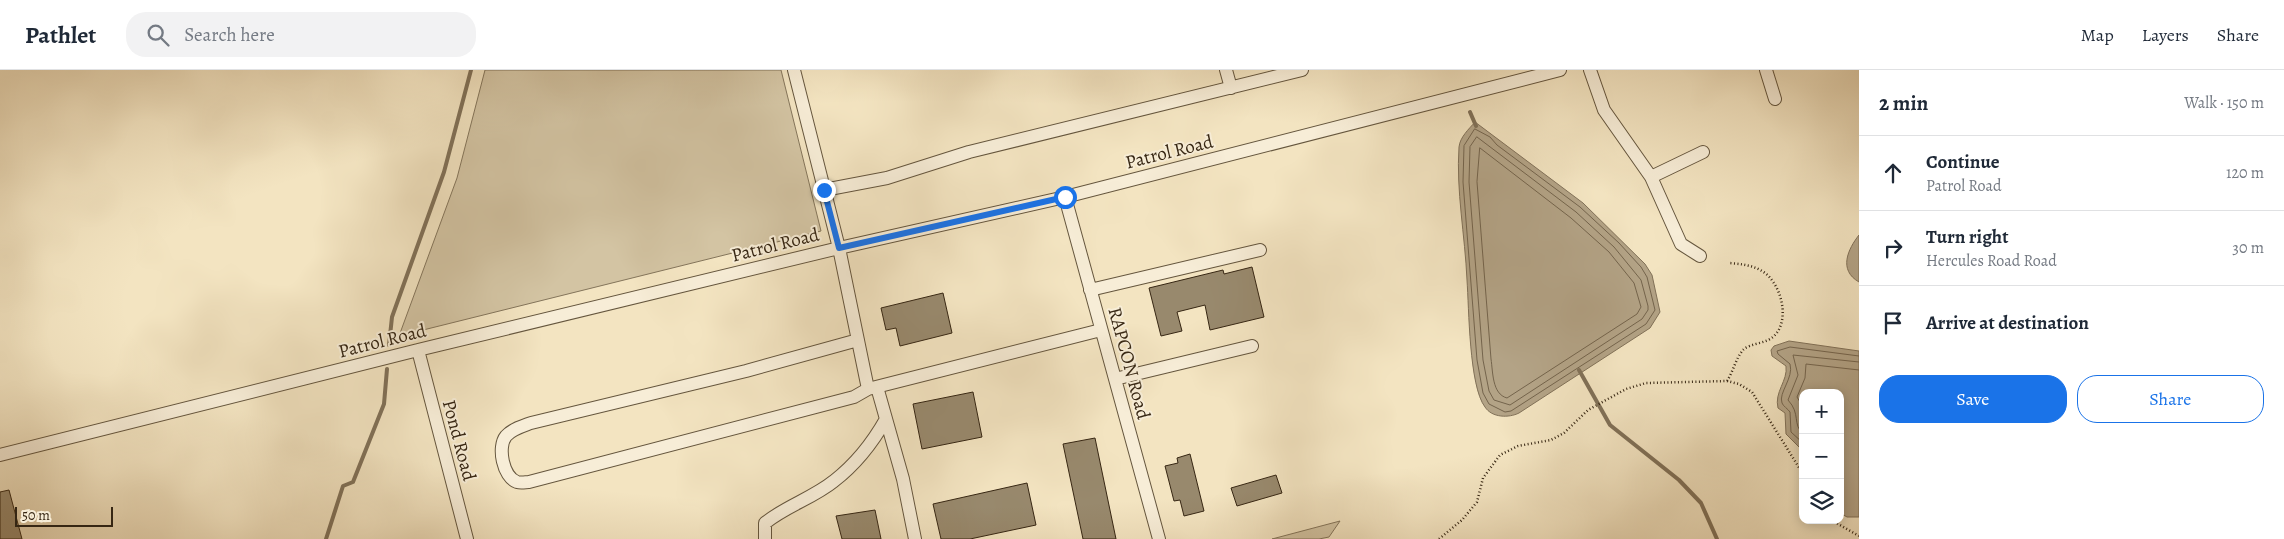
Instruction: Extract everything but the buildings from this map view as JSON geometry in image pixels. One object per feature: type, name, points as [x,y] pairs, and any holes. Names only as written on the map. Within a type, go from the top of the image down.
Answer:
[{"type":"street","points":[[794,70],[839,248],[858,340],[873,388],[886,419],[903,478],[915,539]]},
{"type":"street","points":[[1226,70],[1231,88]]},
{"type":"street","points":[[824,190],[887,178],[969,152],[1302,70]]},
{"type":"street","name":"Patrol Road","points":[[0,454],[839,248],[1065,197],[1560,70]]},
{"type":"street","points":[[1590,70],[1604,110],[1651,177],[1681,244],[1700,256]]},
{"type":"street","points":[[1766,70],[1775,99]]},
{"type":"street","points":[[1651,177],[1703,152]]},
{"type":"street","name":"RAPCON Road","points":[[1065,197],[1158,539]]},
{"type":"street","points":[[1090,290],[1260,250]]},
{"type":"street","points":[[858,340],[737,373],[531,423],[513,430],[506,436],[502,448],[502,457],[510,476],[518,482],[530,482],[854,397],[873,388],[1102,330]]},
{"type":"street","points":[[1115,379],[1252,346]]},
{"type":"street","name":"Pond Road","points":[[418,350],[467,539]]},
{"type":"street","points":[[765,539],[765,523],[779,512],[834,481],[871,445],[886,419]]},
{"type":"path","points":[[1727,381],[1744,350],[1775,336],[1782,323],[1781,300],[1776,285],[1765,272],[1752,266],[1729,263]]},
{"type":"path","points":[[1439,539],[1462,520],[1477,502],[1482,478],[1500,455],[1518,446],[1551,440],[1564,433],[1588,410],[1626,389],[1646,383],[1727,381],[1739,384],[1752,392],[1799,468]]},
{"type":"path","points":[[1839,524],[1859,536]]},
{"type":"shaded area","points":[[485,70],[781,70],[821,231],[399,336],[457,178]]},
{"type":"shaded area","points":[[1340,521],[1329,537],[1319,539],[1272,539]]},
{"type":"water","points":[[1475,122],[1583,203],[1645,264],[1652,275],[1660,312],[1650,328],[1519,413],[1510,416],[1496,415],[1485,407],[1480,397],[1473,365],[1458,164],[1461,140]]},
{"type":"water","points":[[1859,235],[1859,282],[1849,272],[1847,259],[1851,247]]},
{"type":"water","points":[[1789,341],[1859,351],[1859,517],[1844,515],[1844,389],[1799,389],[1799,447],[1786,434],[1785,413],[1778,408],[1777,402],[1785,377],[1786,366],[1772,356],[1771,350],[1774,346]]},
{"type":"waterway","points":[[389,345],[392,317],[444,172],[471,70]]},
{"type":"waterway","points":[[1470,112],[1476,126]]},
{"type":"waterway","points":[[326,539],[343,486],[353,482],[384,404],[387,369]]},
{"type":"waterway","points":[[1579,370],[1610,425],[1679,480],[1701,503],[1717,539]]},
{"type":"route","points":[[824,190],[839,248],[1065,197]]}]
